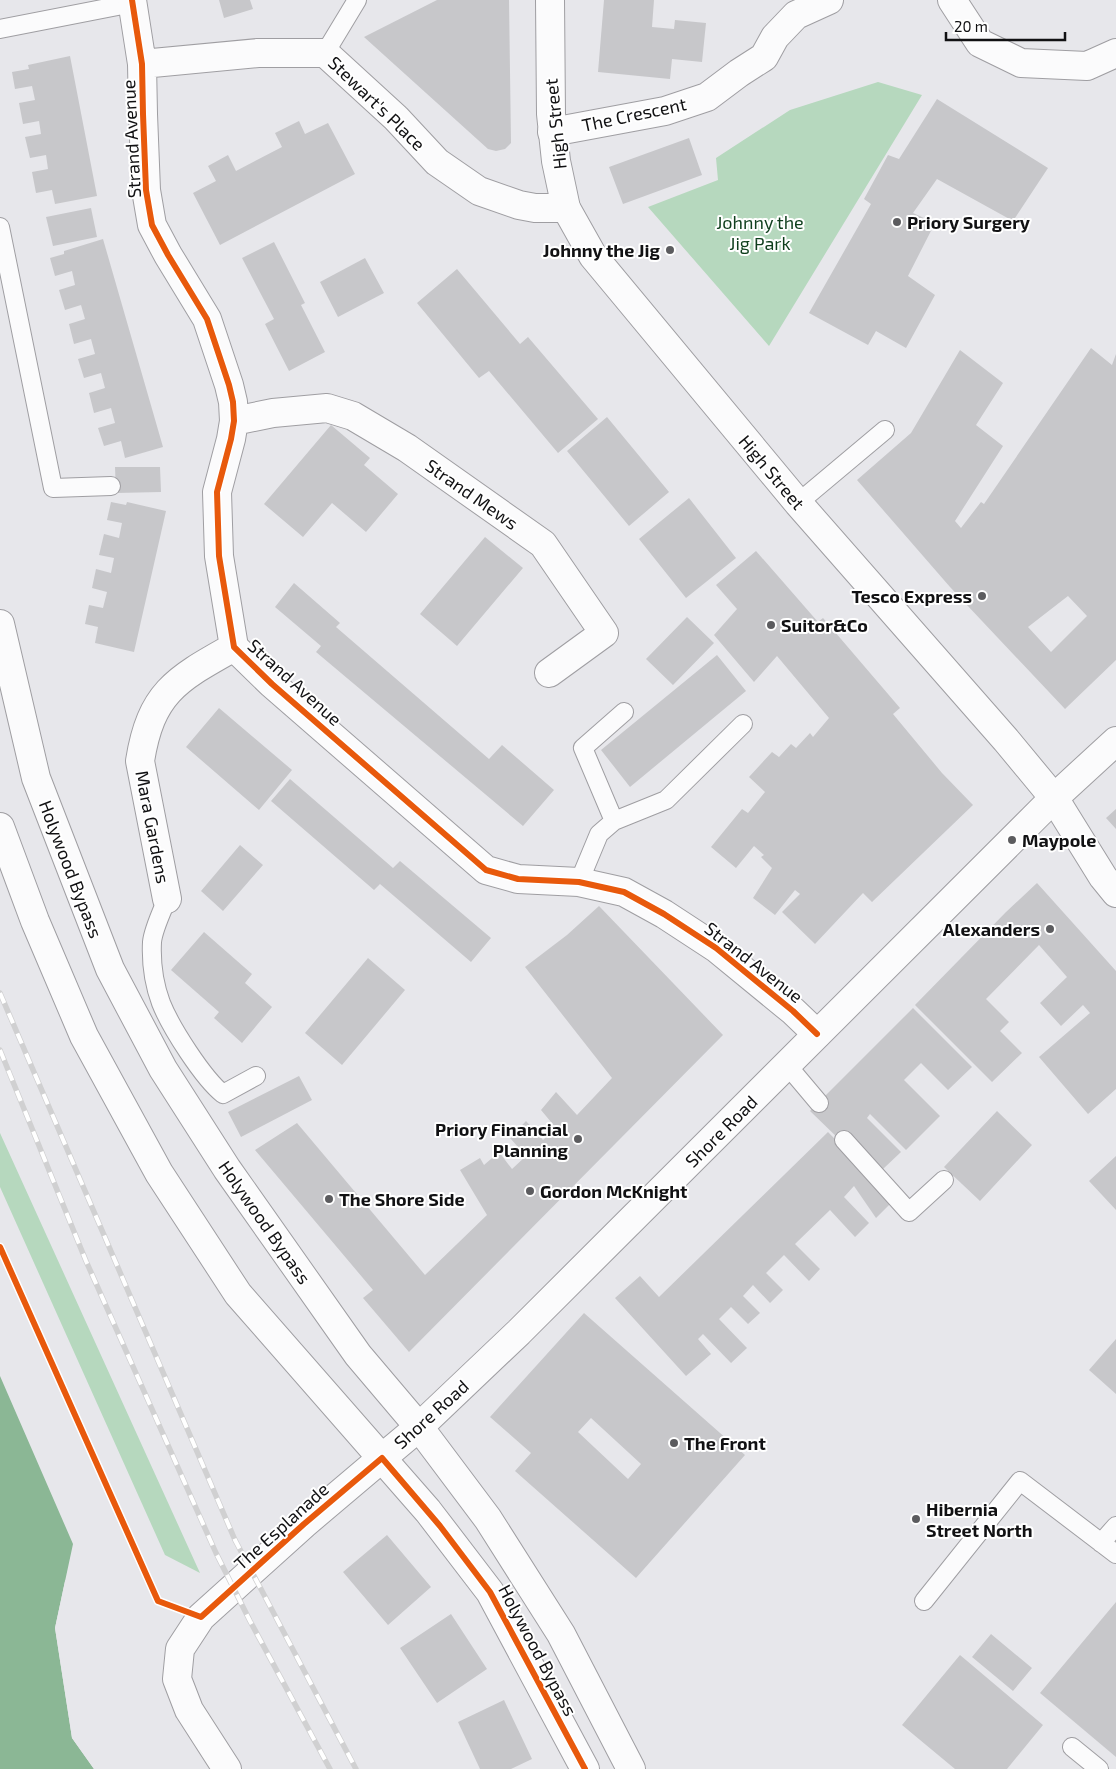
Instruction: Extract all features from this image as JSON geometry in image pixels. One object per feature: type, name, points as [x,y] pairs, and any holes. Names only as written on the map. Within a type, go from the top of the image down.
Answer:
[{"type":"main road","name":"High Street","points":[[550,0],[549,60],[552,132],[566,208],[593,256],[798,503],[1006,740],[1054,798],[1103,877],[1116,893]]},
{"type":"main road","name":"The Crescent","points":[[552,132],[665,111],[707,97],[764,57],[775,37],[796,15],[829,0]]},
{"type":"main road","points":[[952,0],[980,42],[1021,63],[1087,66],[1116,53]]},
{"type":"main road","name":"Strand Avenue","points":[[132,1],[142,64],[142,114],[146,190],[152,226],[207,319],[233,402],[234,420],[231,439],[217,492],[220,556],[234,647],[272,684],[486,870],[518,879],[579,882],[624,892],[664,914],[716,948],[793,1010],[817,1034]]},
{"type":"main road","name":"Stewart's Place","points":[[142,64],[258,53],[325,53],[396,118],[437,162],[479,191],[519,205],[535,208],[566,208]]},
{"type":"main road","name":"Strand Mews","points":[[234,420],[273,413],[326,408],[353,416],[407,448],[543,544],[604,633],[549,673]]},
{"type":"main road","name":"Holywood Bypass","points":[[0,624],[36,778],[110,969],[163,1069],[227,1169],[358,1354],[419,1427],[488,1519],[561,1634],[631,1769]]},
{"type":"main road","name":"Mara Gardens","points":[[167,899],[140,761],[144,739],[151,718],[161,700],[174,684],[190,672],[234,647]]},
{"type":"main road","name":"Shore Road","points":[[382,1458],[419,1427],[519,1332],[1054,798],[1116,741]]},
{"type":"main road","name":"Holywood Bypass","points":[[0,827],[35,921],[84,1036],[159,1173],[238,1294],[440,1526],[490,1592],[584,1769]]},
{"type":"main road","name":"The Esplanade","points":[[227,1769],[190,1710],[180,1686],[177,1678],[180,1649],[201,1617],[304,1524],[382,1458]]},
{"type":"lane","points":[[325,53],[357,0]]},
{"type":"lane","points":[[0,29],[132,1]]},
{"type":"lane","points":[[0,228],[53,488],[111,486]]},
{"type":"lane","points":[[798,503],[885,430]]},
{"type":"lane","points":[[614,821],[583,748],[624,712]]},
{"type":"lane","points":[[579,882],[599,834],[614,821],[666,800],[744,724]]},
{"type":"lane","points":[[167,899],[152,940],[153,970],[161,1003],[182,1043],[214,1086],[223,1094],[256,1076]]},
{"type":"lane","points":[[787,1065],[819,1103]]},
{"type":"lane","points":[[844,1140],[909,1212],[944,1180]]},
{"type":"lane","points":[[924,1600],[1020,1481],[1116,1554]]},
{"type":"lane","points":[[1101,1543],[1116,1526]]},
{"type":"lane","points":[[1072,1748],[1099,1769]]},
{"type":"green space","name":"Johnny the Jig Park","points":[[878,82],[922,95],[769,346],[648,207],[718,180],[716,158],[790,110]]},
{"type":"green space","points":[[0,1133],[200,1573],[165,1555],[0,1187]]},
{"type":"shaded area","points":[[0,1376],[73,1544],[55,1628],[72,1738],[94,1769],[0,1769]]},
{"type":"pier","points":[[69,1575],[58,1628],[74,1737],[97,1769],[94,1769],[72,1738],[55,1628],[65,1581]]},
{"type":"building","points":[[219,0],[250,0],[253,9],[224,18]]},
{"type":"building","points":[[437,0],[509,0],[511,143],[505,149],[496,151],[488,149],[364,37]]},
{"type":"building","points":[[604,0],[654,0],[652,27],[674,29],[675,20],[706,23],[702,62],[672,59],[670,79],[598,72]]},
{"type":"building","points":[[70,56],[97,196],[55,204],[52,190],[36,193],[32,172],[48,169],[46,155],[30,158],[25,137],[41,134],[39,121],[23,124],[19,103],[35,100],[32,86],[15,89],[12,72],[29,69],[28,65]]},
{"type":"building","name":"Priory Surgery","points":[[937,99],[1048,168],[1013,221],[937,179],[913,213],[935,223],[908,276],[935,295],[906,348],[876,331],[868,345],[809,313],[871,204],[864,199],[888,155],[899,159]]},
{"type":"building","points":[[299,121],[305,134],[328,123],[355,174],[220,245],[193,193],[216,181],[208,166],[228,155],[236,171],[282,147],[275,133]]},
{"type":"building","points":[[689,138],[702,175],[623,204],[609,167]]},
{"type":"building","points":[[91,208],[97,237],[53,246],[46,217]]},
{"type":"building","points":[[103,239],[163,447],[125,458],[121,441],[104,446],[98,428],[115,423],[111,408],[94,413],[89,393],[105,388],[101,373],[84,378],[78,359],[95,354],[91,339],[74,344],[69,324],[85,319],[81,305],[65,310],[59,290],[75,285],[72,271],[55,276],[50,258],[64,254],[64,251]]},
{"type":"building","points":[[274,242],[305,303],[301,305],[325,352],[289,371],[265,324],[274,319],[242,258]]},
{"type":"building","points":[[365,258],[384,293],[338,317],[320,282]]},
{"type":"building","points":[[457,269],[520,344],[528,337],[598,419],[558,453],[489,371],[479,378],[417,303]]},
{"type":"building","points":[[1091,348],[1112,365],[1116,354],[1116,660],[1065,709],[950,587],[857,480],[911,433],[960,350],[1003,383],[976,425],[1003,446],[955,521],[961,528],[981,502],[984,504]],"holes":[[[1068,596],[1087,616],[1051,652],[1028,627]]]},
{"type":"building","points":[[607,417],[669,492],[629,526],[567,451]]},
{"type":"building","points":[[331,425],[370,458],[364,465],[398,494],[366,532],[332,503],[303,537],[264,504]]},
{"type":"building","points":[[115,467],[160,467],[161,492],[116,493]]},
{"type":"building","points":[[689,498],[736,558],[686,598],[639,539]]},
{"type":"building","points":[[111,502],[126,505],[127,502],[166,511],[134,652],[95,643],[98,627],[85,624],[89,605],[103,608],[107,592],[92,588],[96,569],[111,573],[114,558],[99,555],[104,534],[119,538],[122,523],[107,520]]},
{"type":"building","points":[[485,537],[523,568],[457,646],[420,614]]},
{"type":"building","points":[[756,551],[818,622],[823,618],[900,708],[893,714],[942,773],[973,805],[872,902],[863,893],[815,944],[782,912],[800,894],[795,890],[775,915],[753,898],[772,868],[761,857],[764,855],[754,846],[736,868],[711,847],[742,809],[748,813],[765,792],[749,777],[772,752],[779,757],[791,744],[796,748],[810,733],[813,737],[829,718],[777,656],[754,682],[714,635],[737,609],[716,585]]},
{"type":"building","points":[[294,583],[340,623],[336,627],[489,759],[502,745],[554,790],[523,826],[316,652],[321,646],[275,607]]},
{"type":"building","points":[[687,617],[714,643],[673,685],[646,659]]},
{"type":"building","points":[[717,655],[746,691],[630,787],[601,750]]},
{"type":"building","points":[[219,708],[292,770],[259,810],[186,747]]},
{"type":"building","points":[[290,779],[393,868],[400,861],[491,938],[471,962],[380,884],[374,890],[271,801]]},
{"type":"building","points":[[1116,809],[1116,829],[1106,818]]},
{"type":"building","points":[[240,845],[263,865],[223,911],[201,891]]},
{"type":"building","points":[[1037,883],[1116,971],[1116,1089],[1088,1114],[1039,1057],[1090,1013],[1083,1005],[1061,1026],[1040,1003],[1067,977],[1039,945],[986,999],[1009,1022],[1000,1031],[1022,1053],[992,1082],[915,1005]]},
{"type":"building","points":[[599,906],[723,1035],[409,1352],[363,1298],[373,1290],[255,1150],[297,1123],[425,1275],[487,1215],[460,1170],[480,1158],[484,1165],[499,1152],[512,1169],[526,1156],[510,1138],[526,1121],[543,1140],[556,1128],[541,1110],[556,1092],[577,1115],[612,1078],[525,967],[567,935]]},
{"type":"building","points":[[204,932],[252,974],[245,983],[272,1007],[242,1043],[214,1018],[219,1012],[171,970]]},
{"type":"building","points":[[368,958],[405,990],[342,1065],[305,1033]]},
{"type":"building","points":[[913,1008],[972,1067],[948,1090],[921,1063],[904,1080],[940,1116],[906,1150],[870,1114],[867,1118],[901,1152],[883,1169],[847,1137],[842,1142],[810,1111]]},
{"type":"building","points":[[299,1076],[312,1100],[241,1137],[228,1112]]},
{"type":"building","points":[[997,1111],[1032,1145],[980,1201],[944,1167]]},
{"type":"building","points":[[828,1132],[868,1173],[890,1204],[876,1218],[854,1186],[844,1197],[869,1223],[855,1237],[830,1210],[795,1244],[820,1269],[809,1281],[784,1255],[766,1273],[783,1290],[770,1303],[753,1285],[743,1296],[760,1313],[748,1324],[731,1307],[719,1319],[747,1348],[731,1363],[703,1334],[698,1339],[711,1354],[686,1376],[615,1298],[640,1276],[659,1297]]},
{"type":"building","points":[[1116,1156],[1116,1210],[1089,1181]]},
{"type":"building","name":"The Front","points":[[584,1313],[745,1455],[636,1578],[515,1471],[531,1453],[490,1417]],"holes":[[[591,1418],[641,1464],[628,1479],[578,1432]]]},
{"type":"building","points":[[1116,1339],[1116,1394],[1089,1370]]},
{"type":"building","points":[[387,1535],[431,1587],[388,1625],[343,1572]]},
{"type":"building","points":[[1116,1602],[1116,1757],[1040,1693]]},
{"type":"building","points":[[451,1614],[487,1669],[437,1703],[400,1648]]},
{"type":"building","points":[[991,1634],[1032,1668],[1013,1691],[972,1657]]},
{"type":"building","points":[[960,1655],[1043,1725],[1007,1769],[955,1769],[902,1725]]},
{"type":"building","points":[[504,1700],[532,1759],[511,1769],[480,1769],[458,1722]]},
{"type":"railway","points":[[0,993],[235,1540],[356,1769]]},
{"type":"railway","points":[[0,1050],[86,1261],[216,1553],[250,1621],[330,1769]]},
{"type":"cycle path","points":[[132,0],[142,64],[146,190],[152,225],[207,319],[233,402],[234,421],[231,439],[217,492],[219,556],[234,647],[272,684],[486,870],[518,879],[579,882],[624,892],[664,914],[716,948],[793,1011],[817,1034]]},
{"type":"cycle path","points":[[0,1247],[158,1601],[201,1617],[304,1524],[382,1458],[440,1526],[490,1592],[585,1769]]},
{"type":"place","name":"Priory Surgery","points":[[897,222]]},
{"type":"place","name":"Johnny the Jig","points":[[670,250]]},
{"type":"place","name":"Tesco Express","points":[[982,596]]},
{"type":"place","name":"Suitor&Co","points":[[771,625]]},
{"type":"place","name":"Maypole","points":[[1012,840]]},
{"type":"place","name":"Alexanders","points":[[1050,929]]},
{"type":"place","name":"Priory Financial Planning","points":[[578,1139]]},
{"type":"place","name":"Gordon McKnight","points":[[530,1191]]},
{"type":"place","name":"The Shore Side","points":[[329,1199]]},
{"type":"place","name":"The Front","points":[[674,1443]]},
{"type":"place","name":"Hibernia Street North","points":[[916,1519]]}]
